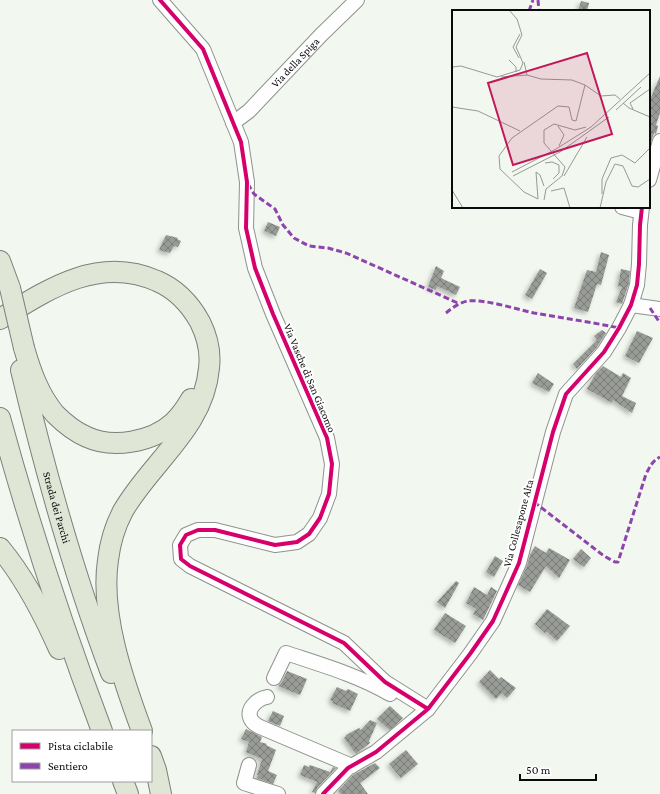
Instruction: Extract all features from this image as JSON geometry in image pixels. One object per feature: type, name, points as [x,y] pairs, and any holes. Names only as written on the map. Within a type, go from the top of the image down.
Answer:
[{"type":"highway","name":"Strada dei Parchi","points":[[0,261],[4,286],[20,349],[33,422],[52,490],[103,650],[132,730]]},
{"type":"highway","points":[[0,319],[48,290],[67,281],[88,274],[109,271],[130,272],[157,280],[178,293],[189,305],[204,329],[210,360],[204,393],[197,411],[186,430],[149,475],[123,512],[114,533],[108,559],[106,583],[109,614],[121,666],[142,730]]},
{"type":"highway","points":[[0,330],[37,308],[75,289],[91,284],[108,282],[124,282],[140,285],[156,291],[171,301],[182,313],[191,328],[197,345],[199,365],[197,382],[191,399],[172,424],[156,434],[139,440],[122,443],[107,442],[88,438],[72,429],[55,414],[37,386],[20,349]]},
{"type":"highway","points":[[0,418],[33,535],[57,608],[102,730]]},
{"type":"highway","points":[[0,548],[24,579],[38,603],[67,667],[87,718],[96,730]]},
{"type":"highway","points":[[152,759],[161,794]]},
{"type":"highway","points":[[123,782],[128,794]]},
{"type":"highway","points":[[152,782],[156,794]]},
{"type":"street","name":"Via Vasche di San Giacomo","points":[[160,0],[203,49],[241,142],[247,182],[246,228],[255,268],[273,314],[327,438],[332,464],[329,494],[320,518],[309,534],[297,542],[275,545],[215,530],[198,530],[186,535],[180,545],[181,559],[190,566],[344,643],[385,682],[425,711]]},
{"type":"street","name":"Via della Spiga","points":[[233,123],[249,111],[321,35],[357,0]]},
{"type":"street","points":[[650,176],[660,141]]},
{"type":"street","points":[[629,208],[642,210]]},
{"type":"street","name":"Via Collesapone Alta","points":[[323,794],[350,767],[376,752],[425,711],[470,654],[492,621],[519,564],[553,432],[566,394],[604,352],[631,305],[637,285],[642,210]]},
{"type":"street","points":[[631,305],[660,309]]},
{"type":"street","points":[[274,678],[286,653],[354,675],[425,711]]},
{"type":"street","points":[[267,697],[259,699],[252,705],[250,714],[252,721],[260,727],[350,767]]},
{"type":"street","points":[[268,737],[350,767]]},
{"type":"street","points":[[249,765],[244,782],[278,794]]},
{"type":"building","points":[[581,1],[589,3],[587,10],[578,10]]},
{"type":"building","points":[[660,76],[660,113],[656,125],[658,126],[656,134],[654,133],[651,142],[650,142],[650,100]]},
{"type":"building","points":[[268,222],[280,227],[276,236],[264,231]]},
{"type":"building","points":[[166,235],[178,238],[177,239],[181,241],[178,247],[174,246],[170,253],[159,250]]},
{"type":"building","points":[[601,252],[609,255],[601,285],[597,284],[588,312],[574,308],[587,270],[596,272]]},
{"type":"building","points":[[436,266],[444,271],[441,278],[460,287],[456,295],[437,286],[436,290],[428,287]]},
{"type":"building","points":[[540,269],[547,273],[532,299],[525,295]]},
{"type":"building","points":[[621,269],[630,271],[629,283],[622,304],[616,302],[622,287],[618,286]]},
{"type":"building","points":[[602,330],[606,333],[597,347],[577,369],[573,364],[597,340],[594,336]]},
{"type":"building","points":[[637,331],[653,338],[639,363],[625,356]]},
{"type":"building","points":[[603,366],[621,377],[623,373],[631,378],[622,396],[636,403],[632,413],[613,400],[612,403],[587,389],[596,373]]},
{"type":"building","points":[[538,373],[554,384],[549,392],[532,383]]},
{"type":"building","points":[[535,546],[546,553],[549,548],[570,560],[559,578],[546,566],[530,592],[518,585]]},
{"type":"building","points":[[581,549],[591,558],[584,567],[573,559]]},
{"type":"building","points":[[495,556],[503,561],[494,577],[486,572]]},
{"type":"building","points":[[456,581],[459,583],[445,608],[437,602]]},
{"type":"building","points":[[474,587],[487,595],[491,587],[497,591],[483,620],[473,614],[476,609],[466,603]]},
{"type":"building","points":[[547,609],[570,626],[557,641],[535,624]]},
{"type":"building","points":[[445,613],[466,626],[455,643],[434,630]]},
{"type":"building","points":[[490,670],[499,679],[501,677],[516,688],[507,698],[502,693],[496,699],[479,682]]},
{"type":"building","points":[[287,671],[307,679],[300,695],[278,686],[282,682]]},
{"type":"building","points":[[337,687],[346,691],[348,689],[358,694],[350,711],[332,703],[333,701],[330,700]]},
{"type":"building","points":[[390,706],[403,718],[390,730],[377,719]]},
{"type":"building","points":[[273,711],[284,716],[280,726],[268,721]]},
{"type":"building","points":[[370,720],[377,723],[369,741],[370,743],[356,754],[344,738],[346,735],[359,728],[361,730]]},
{"type":"building","points":[[246,729],[262,737],[260,742],[267,744],[266,745],[276,750],[268,771],[277,775],[273,784],[257,778],[262,759],[246,752],[249,742],[241,739]]},
{"type":"building","points":[[406,750],[418,764],[401,778],[389,764]]},
{"type":"building","points":[[375,763],[380,768],[360,783],[368,794],[341,794],[338,791],[353,775]]},
{"type":"building","points":[[304,765],[309,767],[310,765],[330,772],[333,767],[336,768],[317,788],[315,793],[312,792],[317,782],[300,775]]},
{"type":"marked path","points":[[529,10],[533,0]]},
{"type":"marked path","points":[[538,0],[539,10]]},
{"type":"marked path","points":[[248,184],[254,194],[275,209],[283,225],[294,238],[309,246],[328,248],[346,253],[460,304]]},
{"type":"marked path","points":[[446,313],[467,301],[483,301],[534,313],[619,328]]},
{"type":"marked path","points":[[650,308],[660,323]]},
{"type":"marked path","points":[[534,502],[604,556],[618,562],[646,474],[653,462],[660,457]]},
{"type":"cycle path","points":[[160,0],[203,49],[241,142],[247,182],[246,228],[255,268],[273,314],[327,438],[332,464],[329,494],[320,518],[309,534],[297,542],[275,545],[215,530],[198,530],[186,535],[180,545],[181,559],[190,566],[344,643],[385,682],[428,709]]},
{"type":"cycle path","points":[[323,794],[348,768],[376,752],[428,709],[493,621],[519,563],[553,432],[566,394],[604,352],[631,305],[637,285],[642,208]]}]
